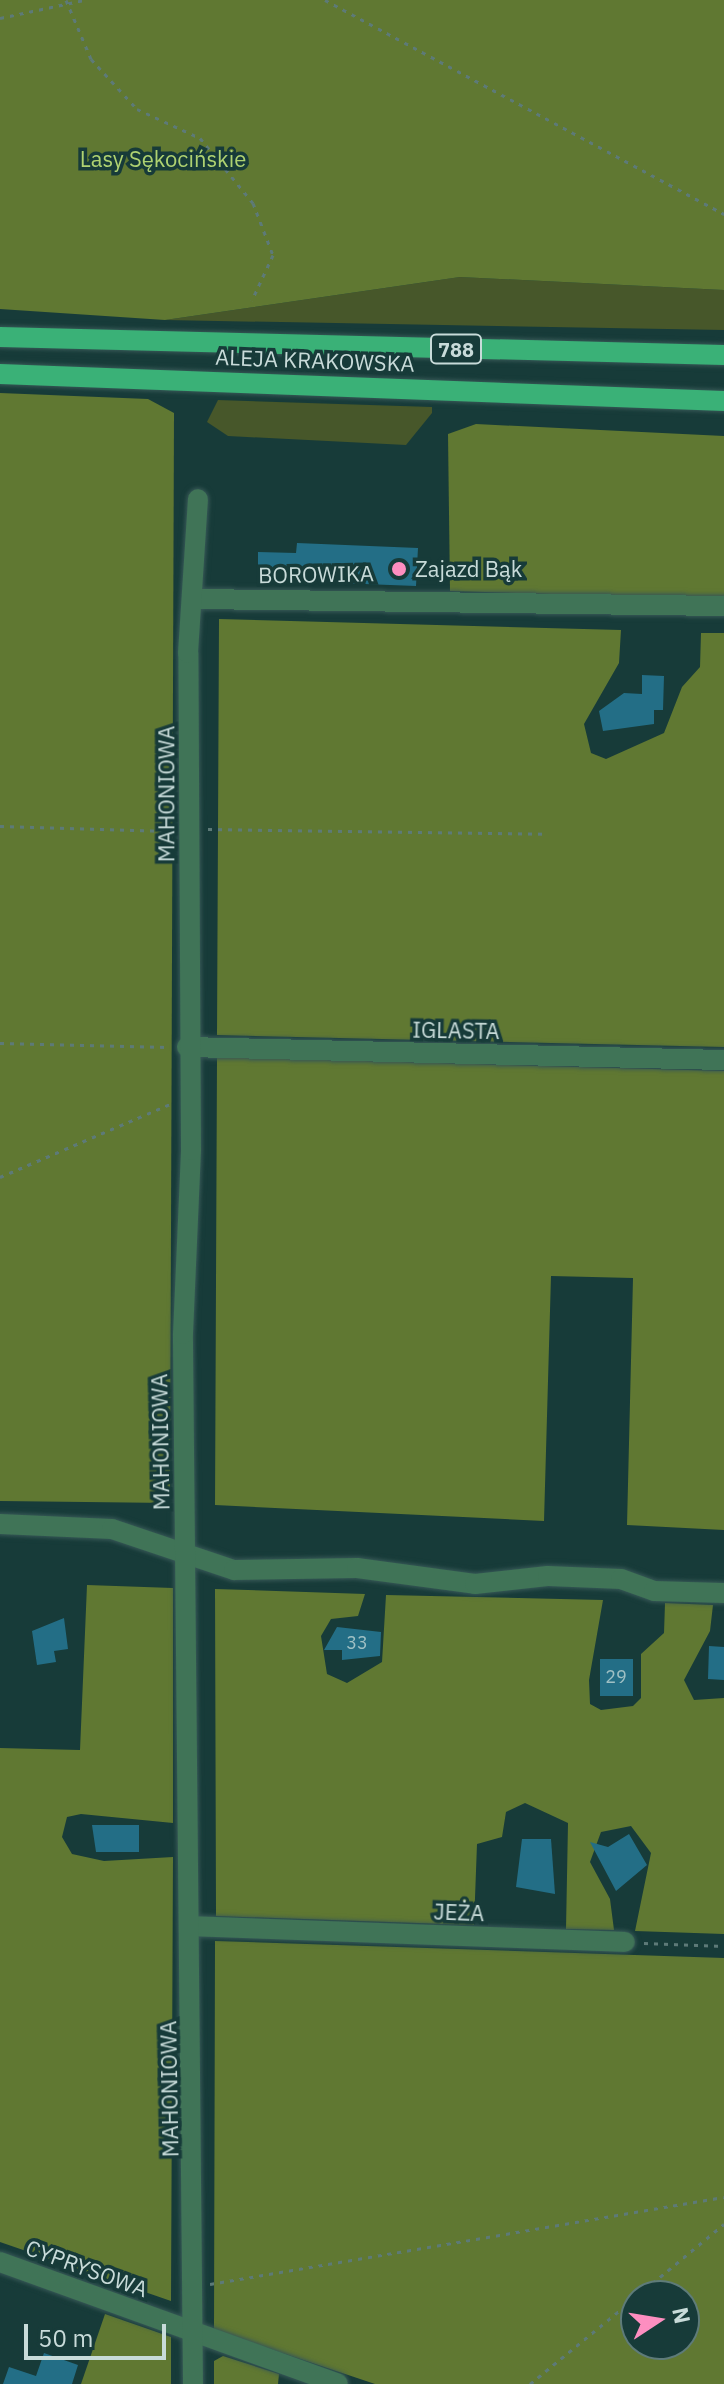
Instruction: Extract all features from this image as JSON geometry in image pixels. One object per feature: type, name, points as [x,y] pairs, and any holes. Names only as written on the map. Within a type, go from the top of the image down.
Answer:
[{"type":"main road","name":"ALEJA KRAKOWSKA","points":[[0,337],[724,355]]},
{"type":"main road","name":"ALEJA KRAKOWSKA","points":[[0,374],[724,401]]},
{"type":"street","name":"MAHONIOWA","points":[[193,2384],[195,2287],[185,1555],[191,831],[188,653],[196,599],[198,499]]},
{"type":"street","name":"BOROWIKA","points":[[196,599],[724,606]]},
{"type":"street","name":"IGLASTA","points":[[187,1047],[724,1060]]},
{"type":"street","points":[[0,1524],[112,1529],[234,1570],[357,1568],[475,1584],[563,1576],[724,1593]]},
{"type":"street","name":"JEŻA","points":[[191,1926],[625,1942]]},
{"type":"street","name":"CYPRYSOWA","points":[[0,2262],[338,2384]]},
{"type":"path","points":[[66,0],[91,59],[137,109],[200,138],[253,203],[273,255],[252,300]]},
{"type":"path","points":[[0,18],[69,7],[84,0]]},
{"type":"path","points":[[325,0],[724,214]]},
{"type":"path","points":[[0,826],[191,831],[241,826],[546,834]]},
{"type":"path","points":[[0,1043],[187,1047]]},
{"type":"path","points":[[0,1177],[189,1096]]},
{"type":"path","points":[[625,1942],[724,1946]]},
{"type":"path","points":[[195,2287],[724,2197]]},
{"type":"path","points":[[656,2280],[724,2224]]},
{"type":"path","points":[[530,2384],[620,2309]]},
{"type":"green space","name":"Lasy Sękocińskie","points":[[0,0],[724,0],[724,290],[460,277],[165,320],[0,309]]},
{"type":"green space","points":[[460,277],[724,290],[724,330],[165,320]]},
{"type":"green space","points":[[0,393],[148,399],[174,413],[170,1503],[0,1501]]},
{"type":"green space","points":[[218,400],[432,407],[432,413],[406,445],[228,436],[207,422]]},
{"type":"green space","points":[[476,424],[724,436],[724,599],[450,591],[448,434]]},
{"type":"green space","points":[[219,619],[621,630],[619,663],[584,724],[591,753],[606,759],[664,733],[682,687],[700,667],[701,633],[724,633],[724,1047],[217,1035]]},
{"type":"green space","points":[[217,1057],[724,1071],[724,1530],[627,1525],[633,1278],[551,1276],[544,1521],[215,1505]]},
{"type":"green space","points":[[87,1585],[173,1588],[173,1823],[81,1814],[67,1817],[62,1837],[72,1854],[104,1861],[173,1857],[171,2301],[0,2242],[0,1748],[80,1750]]},
{"type":"green space","points":[[215,1589],[365,1594],[358,1616],[331,1619],[321,1636],[327,1674],[347,1683],[382,1662],[386,1595],[603,1600],[589,1680],[590,1704],[601,1710],[633,1706],[641,1698],[641,1654],[664,1633],[665,1603],[713,1605],[710,1631],[684,1680],[694,1700],[724,1698],[724,1934],[635,1931],[651,1853],[631,1826],[601,1832],[590,1862],[610,1899],[614,1930],[566,1929],[568,1823],[525,1803],[506,1812],[502,1837],[477,1844],[474,1925],[216,1916]]},
{"type":"green space","points":[[215,1941],[724,1958],[724,2384],[375,2384],[214,2330]]},
{"type":"green space","points":[[105,2314],[171,2337],[171,2384],[81,2384]]},
{"type":"green space","points":[[223,2356],[279,2374],[278,2384],[214,2384],[214,2361]]},
{"type":"building","points":[[297,543],[418,548],[416,586],[338,583],[330,571],[258,568],[258,552],[296,553]]},
{"type":"building","points":[[642,675],[664,676],[663,710],[654,710],[654,724],[603,731],[599,711],[624,693],[642,694]]},
{"type":"building","points":[[64,1618],[68,1649],[54,1651],[56,1662],[37,1665],[32,1631]]},
{"type":"building","points":[[337,1627],[381,1632],[380,1656],[342,1660],[342,1650],[324,1650]]},
{"type":"building","points":[[709,1646],[724,1647],[724,1680],[708,1679]]},
{"type":"building","points":[[600,1659],[633,1659],[633,1696],[600,1696]]},
{"type":"building","points":[[92,1825],[139,1825],[139,1852],[96,1852]]},
{"type":"building","points":[[629,1834],[647,1865],[616,1891],[590,1842],[608,1847]]},
{"type":"building","points":[[522,1839],[551,1839],[555,1894],[516,1887]]},
{"type":"building","points":[[44,2353],[78,2365],[72,2384],[3,2384],[9,2367],[36,2376]]},
{"type":"place","name":"Zajazd Bąk","points":[[399,569]]}]
